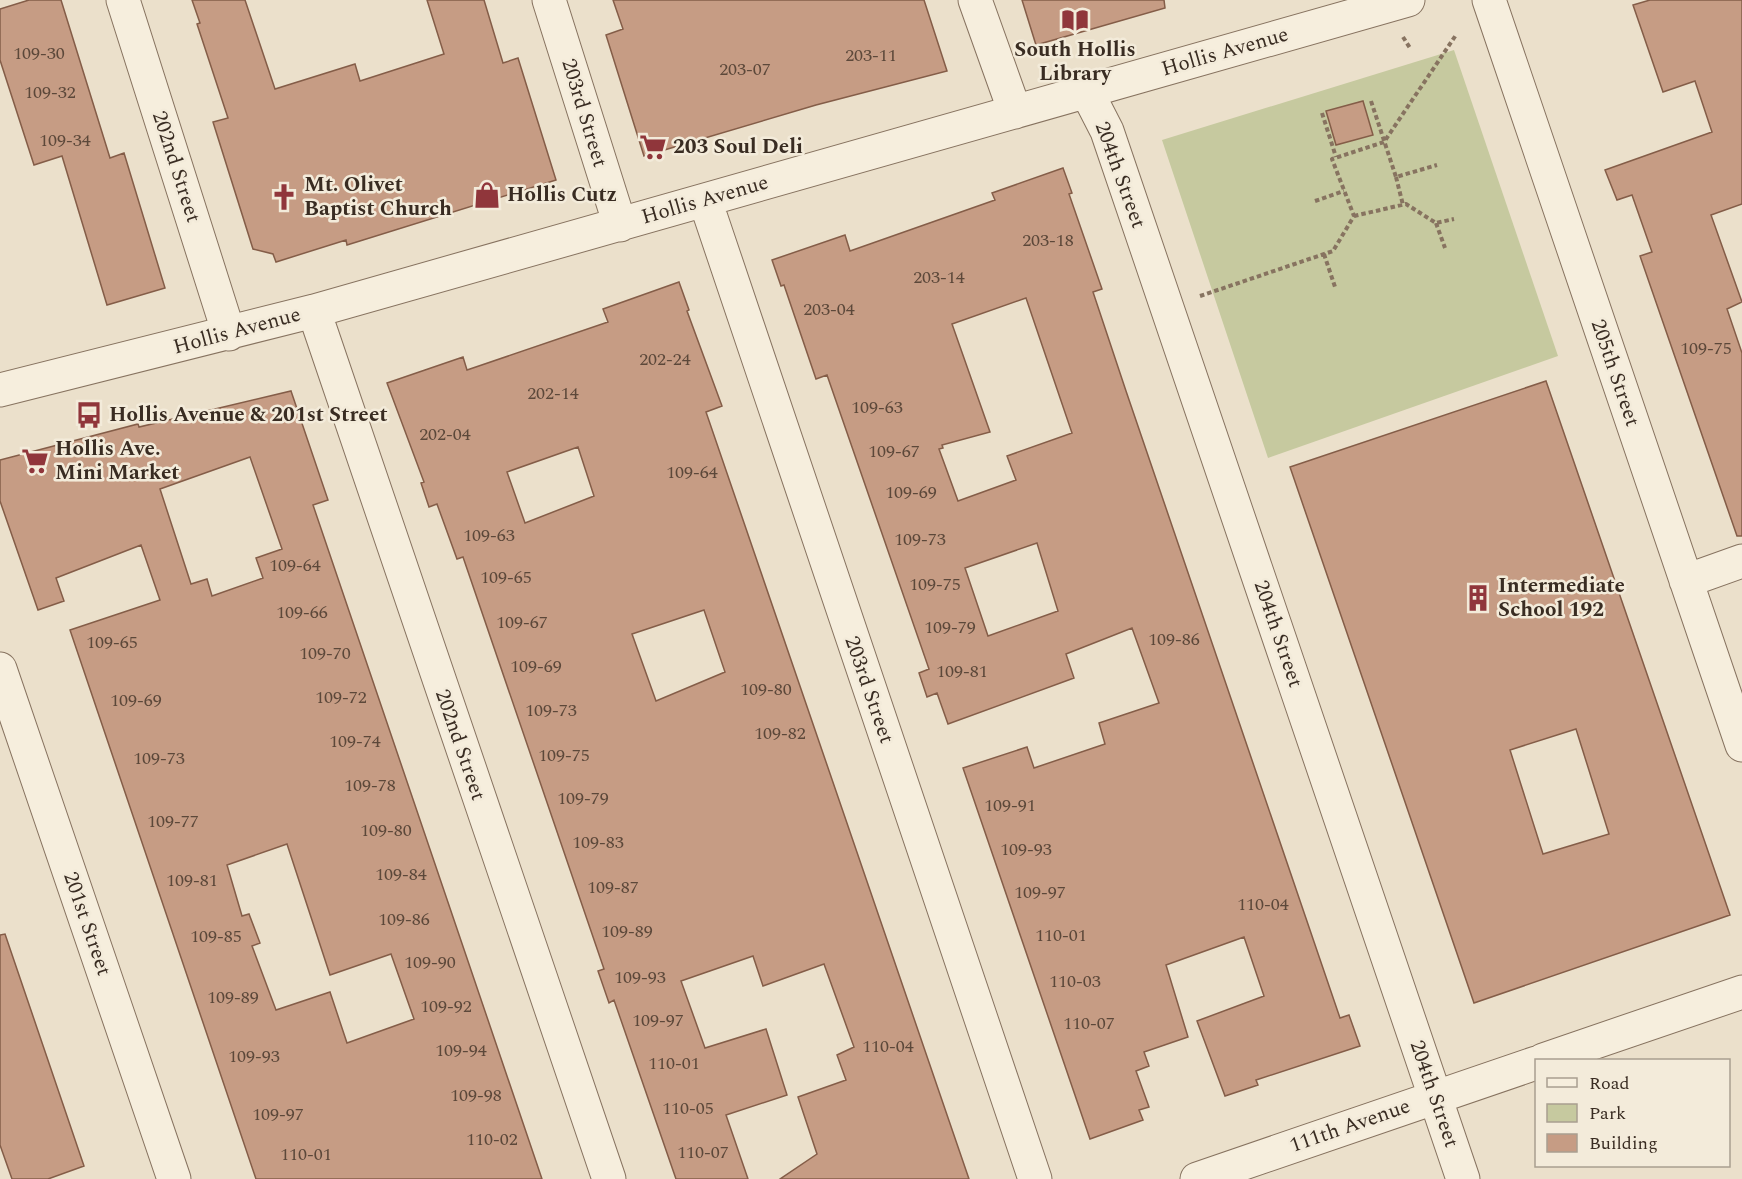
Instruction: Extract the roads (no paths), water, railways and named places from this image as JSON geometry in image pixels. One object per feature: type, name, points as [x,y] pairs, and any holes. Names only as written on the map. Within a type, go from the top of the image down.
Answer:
[{"type":"street","name":"202nd Street","points":[[123,0],[229,334]]},
{"type":"street","name":"203rd Street","points":[[549,0],[620,225]]},
{"type":"street","points":[[975,0],[1014,112]]},
{"type":"street","name":"Hollis Avenue","points":[[0,390],[314,311],[1408,0]]},
{"type":"street","name":"205th Street","points":[[1489,0],[1742,745]]},
{"type":"street","name":"204th Street","points":[[1087,92],[1107,131],[1463,1179]]},
{"type":"street","name":"203rd Street","points":[[705,200],[1035,1179]]},
{"type":"street","name":"202nd Street","points":[[314,311],[609,1179]]},
{"type":"street","points":[[1686,581],[1742,561]]},
{"type":"street","name":"201st Street","points":[[0,669],[174,1179]]},
{"type":"street","points":[[1546,1059],[1742,992]]},
{"type":"street","name":"111th Avenue","points":[[1197,1179],[1535,1063]]},
{"type":"place","name":"South Hollis Library","points":[[1075,20]]},
{"type":"place","name":"203 Soul Deli","points":[[653,147]]},
{"type":"place","name":"Hollis Cutz","points":[[487,195]]},
{"type":"place","name":"Mt. Olivet Baptist Church","points":[[284,197]]},
{"type":"place","name":"Hollis Avenue & 201st Street","points":[[89,415]]},
{"type":"place","name":"Hollis Ave. Mini Market","points":[[35,461]]},
{"type":"place","name":"Intermediate School 192","points":[[1478,598]]}]
